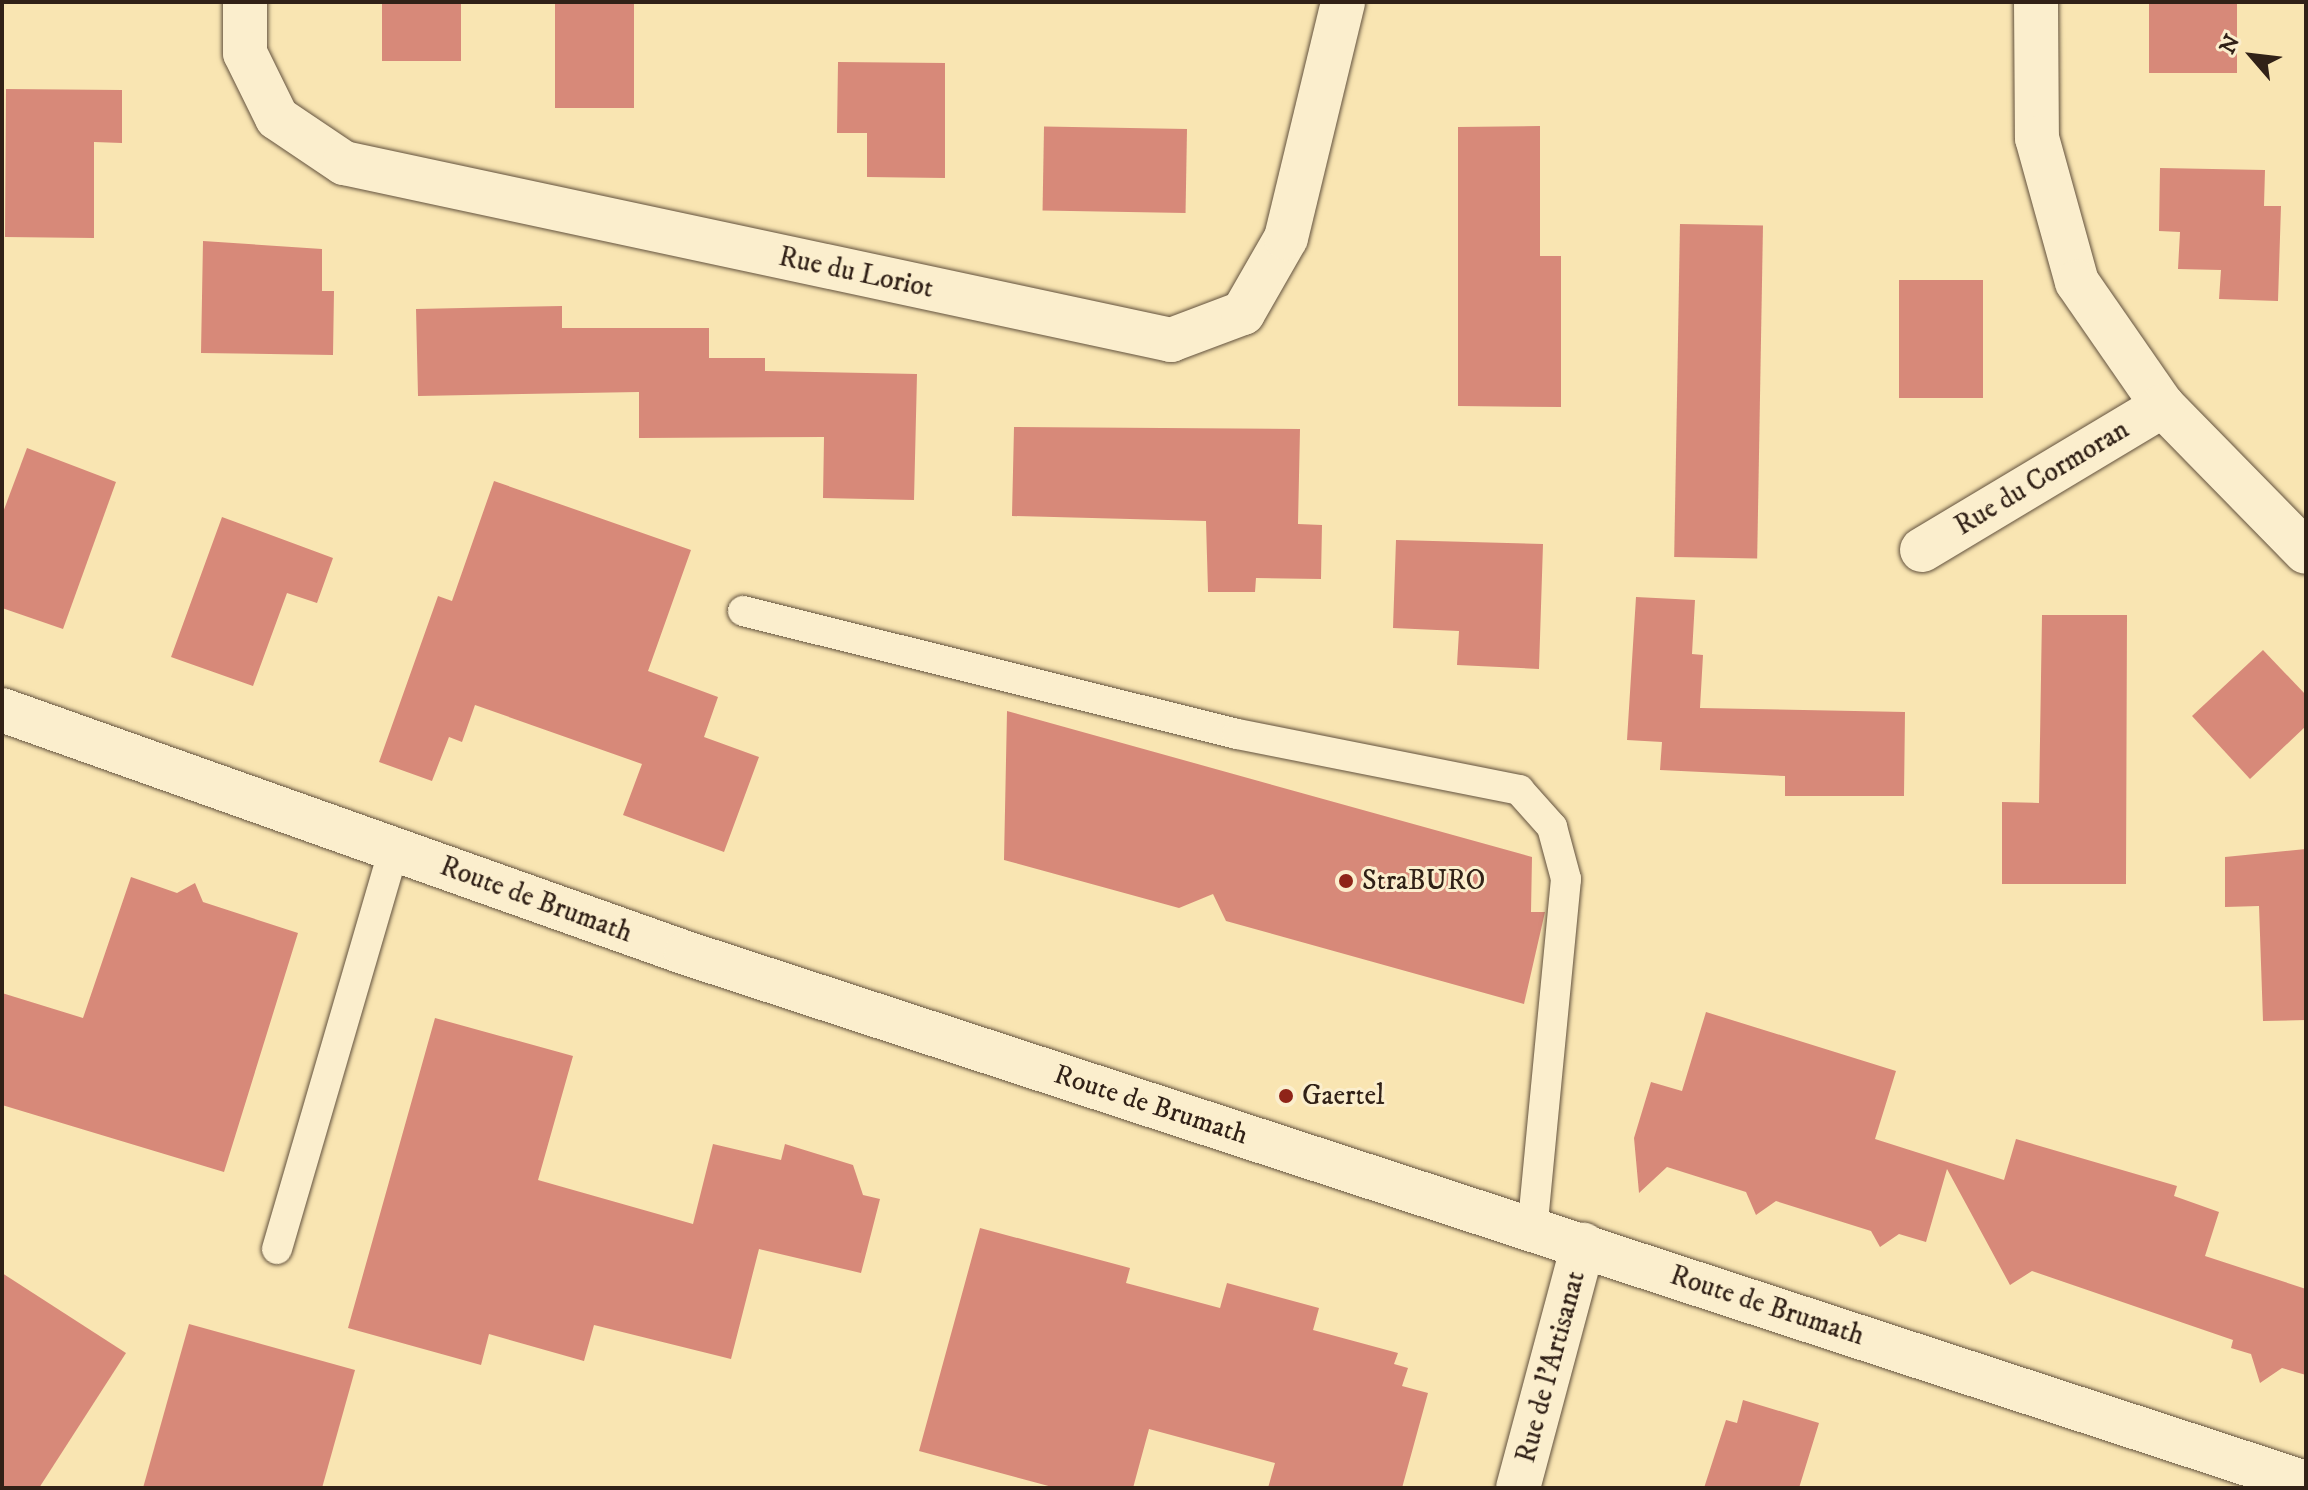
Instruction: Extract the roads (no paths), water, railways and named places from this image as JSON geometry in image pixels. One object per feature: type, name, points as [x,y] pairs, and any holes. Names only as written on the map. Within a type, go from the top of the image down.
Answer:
[{"type":"street","name":"Rue du Loriot","points":[[245,2],[245,53],[277,118],[344,163],[1171,340],[1243,313],[1286,238],[1343,2]]},
{"type":"street","name":"Rue du Cormoran","points":[[2036,2],[2037,138],[2077,282],[2163,406],[2306,552]]},
{"type":"street","name":"Rue du Cormoran","points":[[1922,550],[2163,406]]},
{"type":"street","name":"Route de Brumath","points":[[2,710],[686,953],[2306,1483]]},
{"type":"street","name":"Rue de l'Artisanat","points":[[1518,1488],[1583,1245]]},
{"type":"lane","points":[[743,611],[1237,734],[1519,790],[1552,827],[1566,879],[1532,1229]]},
{"type":"lane","points":[[277,1249],[394,850]]},
{"type":"place","name":"StraBURO","points":[[1346,881]]},
{"type":"place","name":"Gaertel","points":[[1286,1096]]}]
